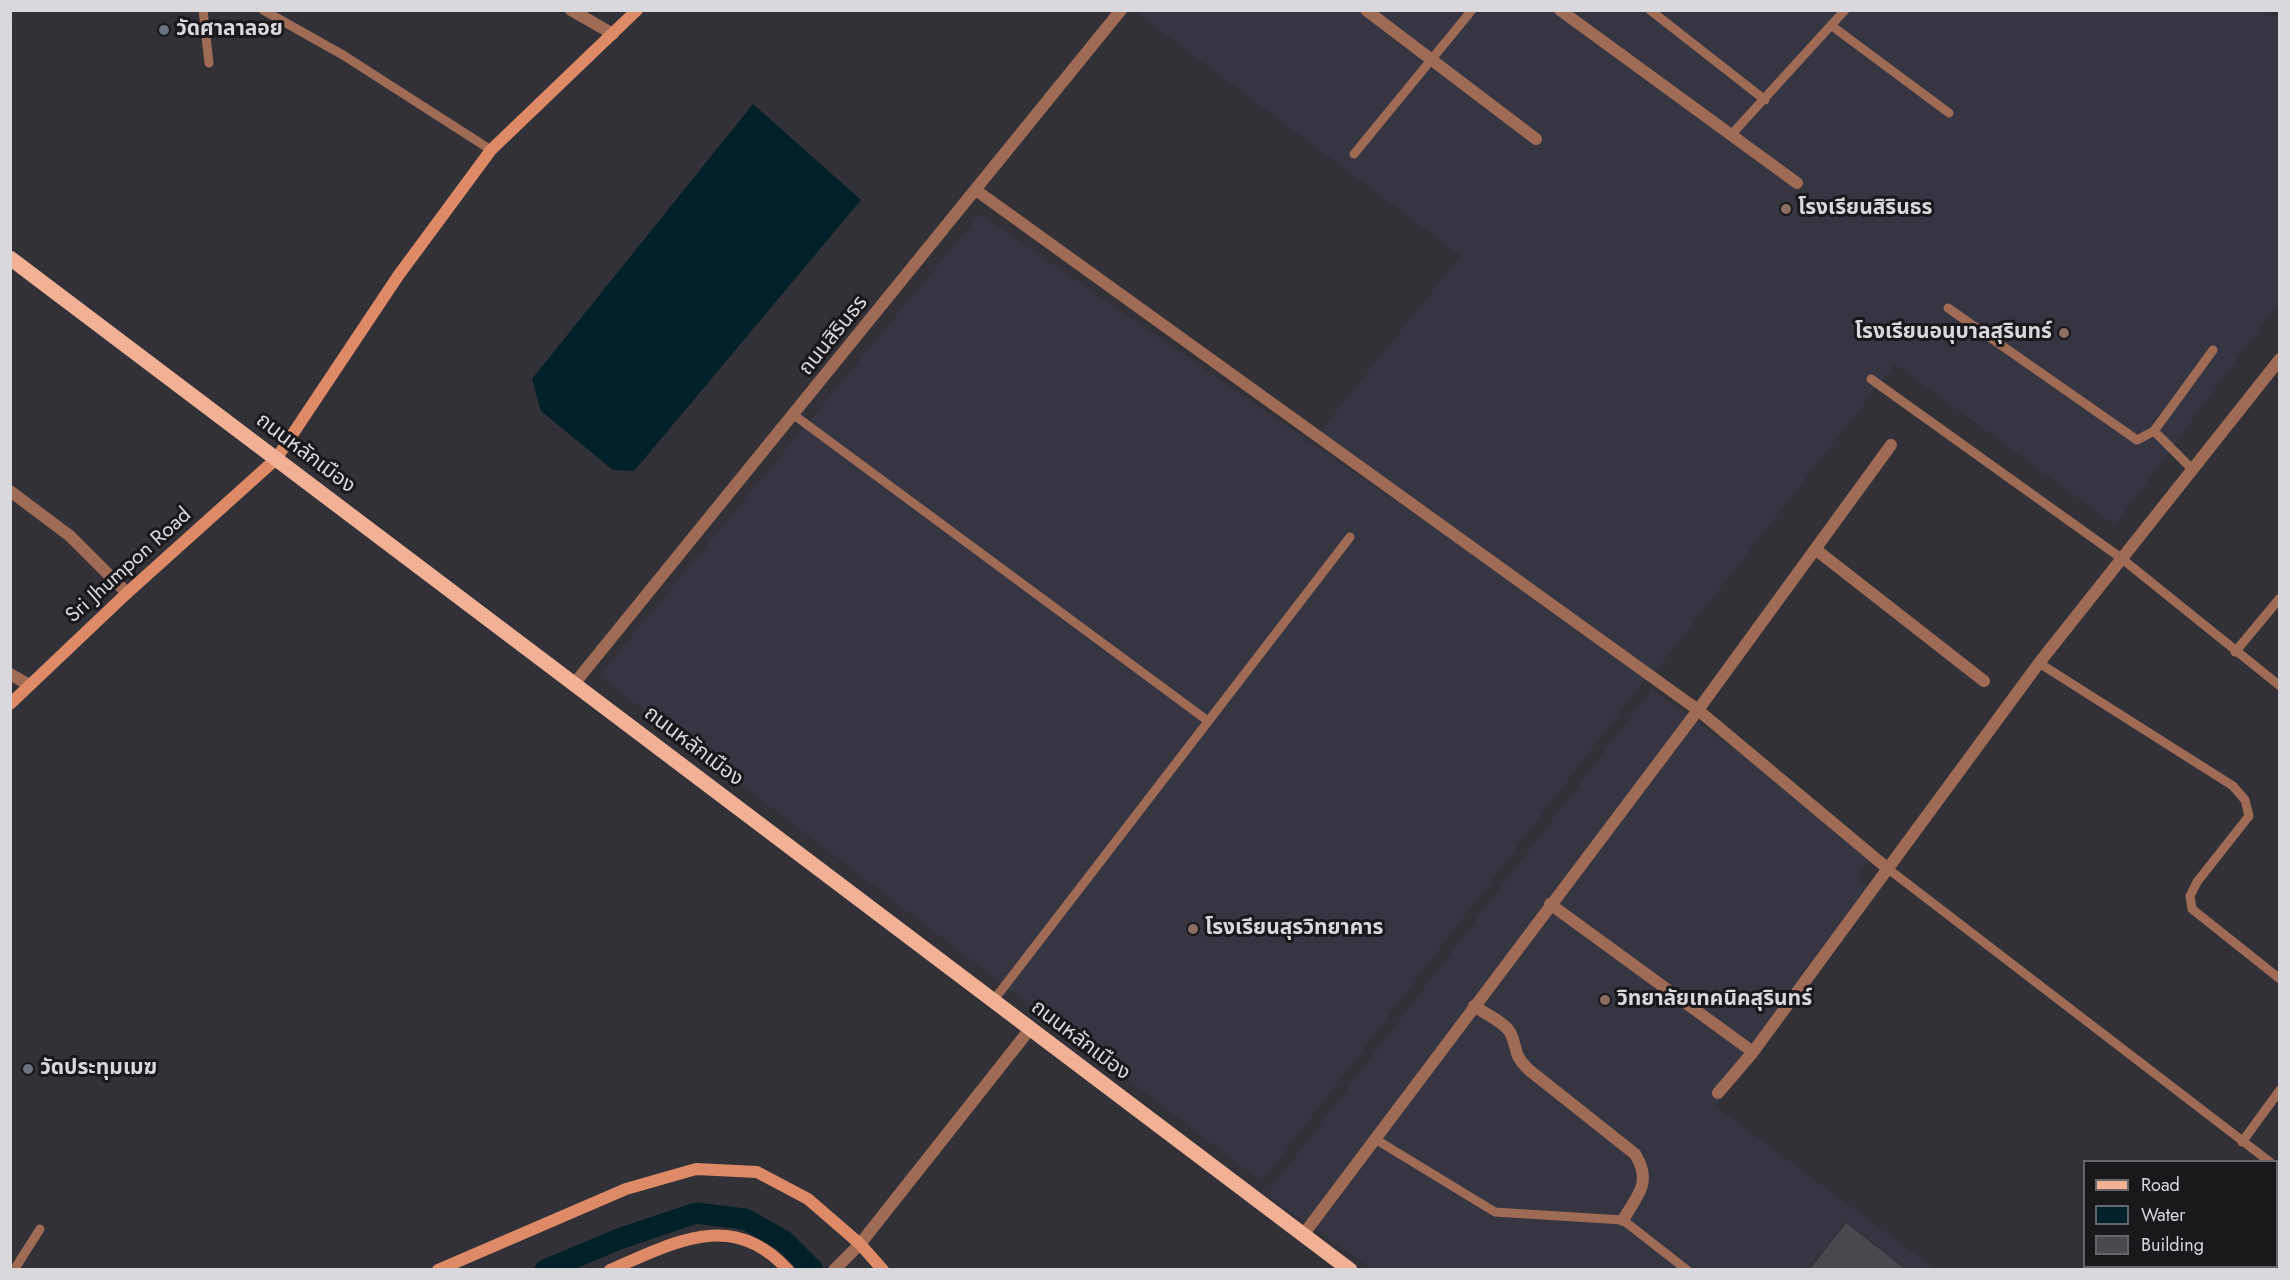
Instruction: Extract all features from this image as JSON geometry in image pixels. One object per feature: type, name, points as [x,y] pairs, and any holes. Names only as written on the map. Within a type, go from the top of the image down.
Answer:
[{"type":"main road","name":"ถนนหลักเมือง","points":[[10,258],[1350,1269]]},
{"type":"street","points":[[571,10],[613,34]]},
{"type":"street","name":"Sri Jhumpon Road","points":[[10,704],[276,459],[398,276],[491,150],[637,10]]},
{"type":"street","name":"ถนนสิรินธร","points":[[574,684],[977,191],[1121,10]]},
{"type":"street","points":[[1365,10],[1432,58],[1536,139]]},
{"type":"street","points":[[1560,10],[1797,183]]},
{"type":"street","points":[[977,191],[1698,710],[1887,868]]},
{"type":"street","points":[[1718,1093],[1753,1052],[2039,663],[2280,359]]},
{"type":"street","points":[[1303,1235],[1698,710],[1891,445]]},
{"type":"street","points":[[10,491],[70,536],[128,593]]},
{"type":"street","points":[[1815,549],[1984,681]]},
{"type":"street","points":[[10,674],[29,685]]},
{"type":"street","points":[[1550,904],[1753,1052]]},
{"type":"street","points":[[1474,1006],[1510,1033],[1516,1057],[1529,1070],[1635,1154],[1644,1173],[1643,1185],[1623,1220]]},
{"type":"street","points":[[834,1269],[860,1244],[1030,1029]]},
{"type":"street","points":[[438,1269],[626,1189],[696,1169],[757,1172],[808,1199],[860,1244],[883,1269]]},
{"type":"street","points":[[610,1269],[678,1241],[719,1234],[749,1239],[775,1255],[788,1269]]},
{"type":"lane","points":[[203,10],[209,63]]},
{"type":"lane","points":[[263,10],[343,55],[491,150]]},
{"type":"lane","points":[[1354,154],[1472,10]]},
{"type":"lane","points":[[1650,10],[1765,100]]},
{"type":"lane","points":[[1731,135],[1845,10]]},
{"type":"lane","points":[[1832,26],[1949,114]]},
{"type":"lane","points":[[1948,308],[2137,440],[2154,431],[2213,350]]},
{"type":"lane","points":[[1871,379],[2121,558],[2280,686]]},
{"type":"lane","points":[[794,415],[1208,721]]},
{"type":"lane","points":[[2154,431],[2192,469]]},
{"type":"lane","points":[[993,1001],[1350,537]]},
{"type":"lane","points":[[2235,652],[2280,598]]},
{"type":"lane","points":[[2039,663],[2233,786],[2245,800],[2249,816],[2197,882],[2190,896],[2192,909],[2280,979]]},
{"type":"lane","points":[[1887,868],[2242,1142],[2269,1160]]},
{"type":"lane","points":[[2242,1142],[2280,1090]]},
{"type":"lane","points":[[1375,1139],[1495,1212],[1623,1220],[1687,1269]]},
{"type":"lane","points":[[14,1269],[40,1229]]},
{"type":"shaded area","points":[[2260,10],[2279,18],[2279,302],[2115,525],[1895,364],[1651,677],[1648,675],[1262,1182],[599,676],[980,214],[1645,673],[1318,434],[1461,256],[1134,11]]},
{"type":"shaded area","name":"วิทยาลัยเทคนิคสุรินทร์","points":[[1652,689],[1878,853],[1855,877],[1877,893],[1715,1106],[1935,1269],[1372,1269],[1266,1195]]},
{"type":"water","points":[[753,104],[861,200],[634,471],[613,470],[541,411],[532,379]]},
{"type":"building","points":[[1846,1222],[1906,1269],[1809,1269]]},
{"type":"building","points":[[2278,1222],[2280,1223],[2280,1269],[2191,1269],[2278,1268]]},
{"type":"waterway","points":[[545,1270],[619,1239],[696,1213],[745,1219],[784,1241],[813,1270]]},
{"type":"place","name":"วัดศาลาลอย","points":[[164,30]]},
{"type":"place","name":"โรงเรียนสิรินธร","points":[[1786,209]]},
{"type":"place","name":"โรงเรียนอนุบาลสุรินทร์","points":[[2064,333]]},
{"type":"place","name":"โรงเรียนสุรวิทยาคาร","points":[[1193,929]]},
{"type":"place","name":"วิทยาลัยเทคนิคสุรินทร์","points":[[1605,1000]]},
{"type":"place","name":"วัดประทุมเมฆ","points":[[28,1069]]}]
